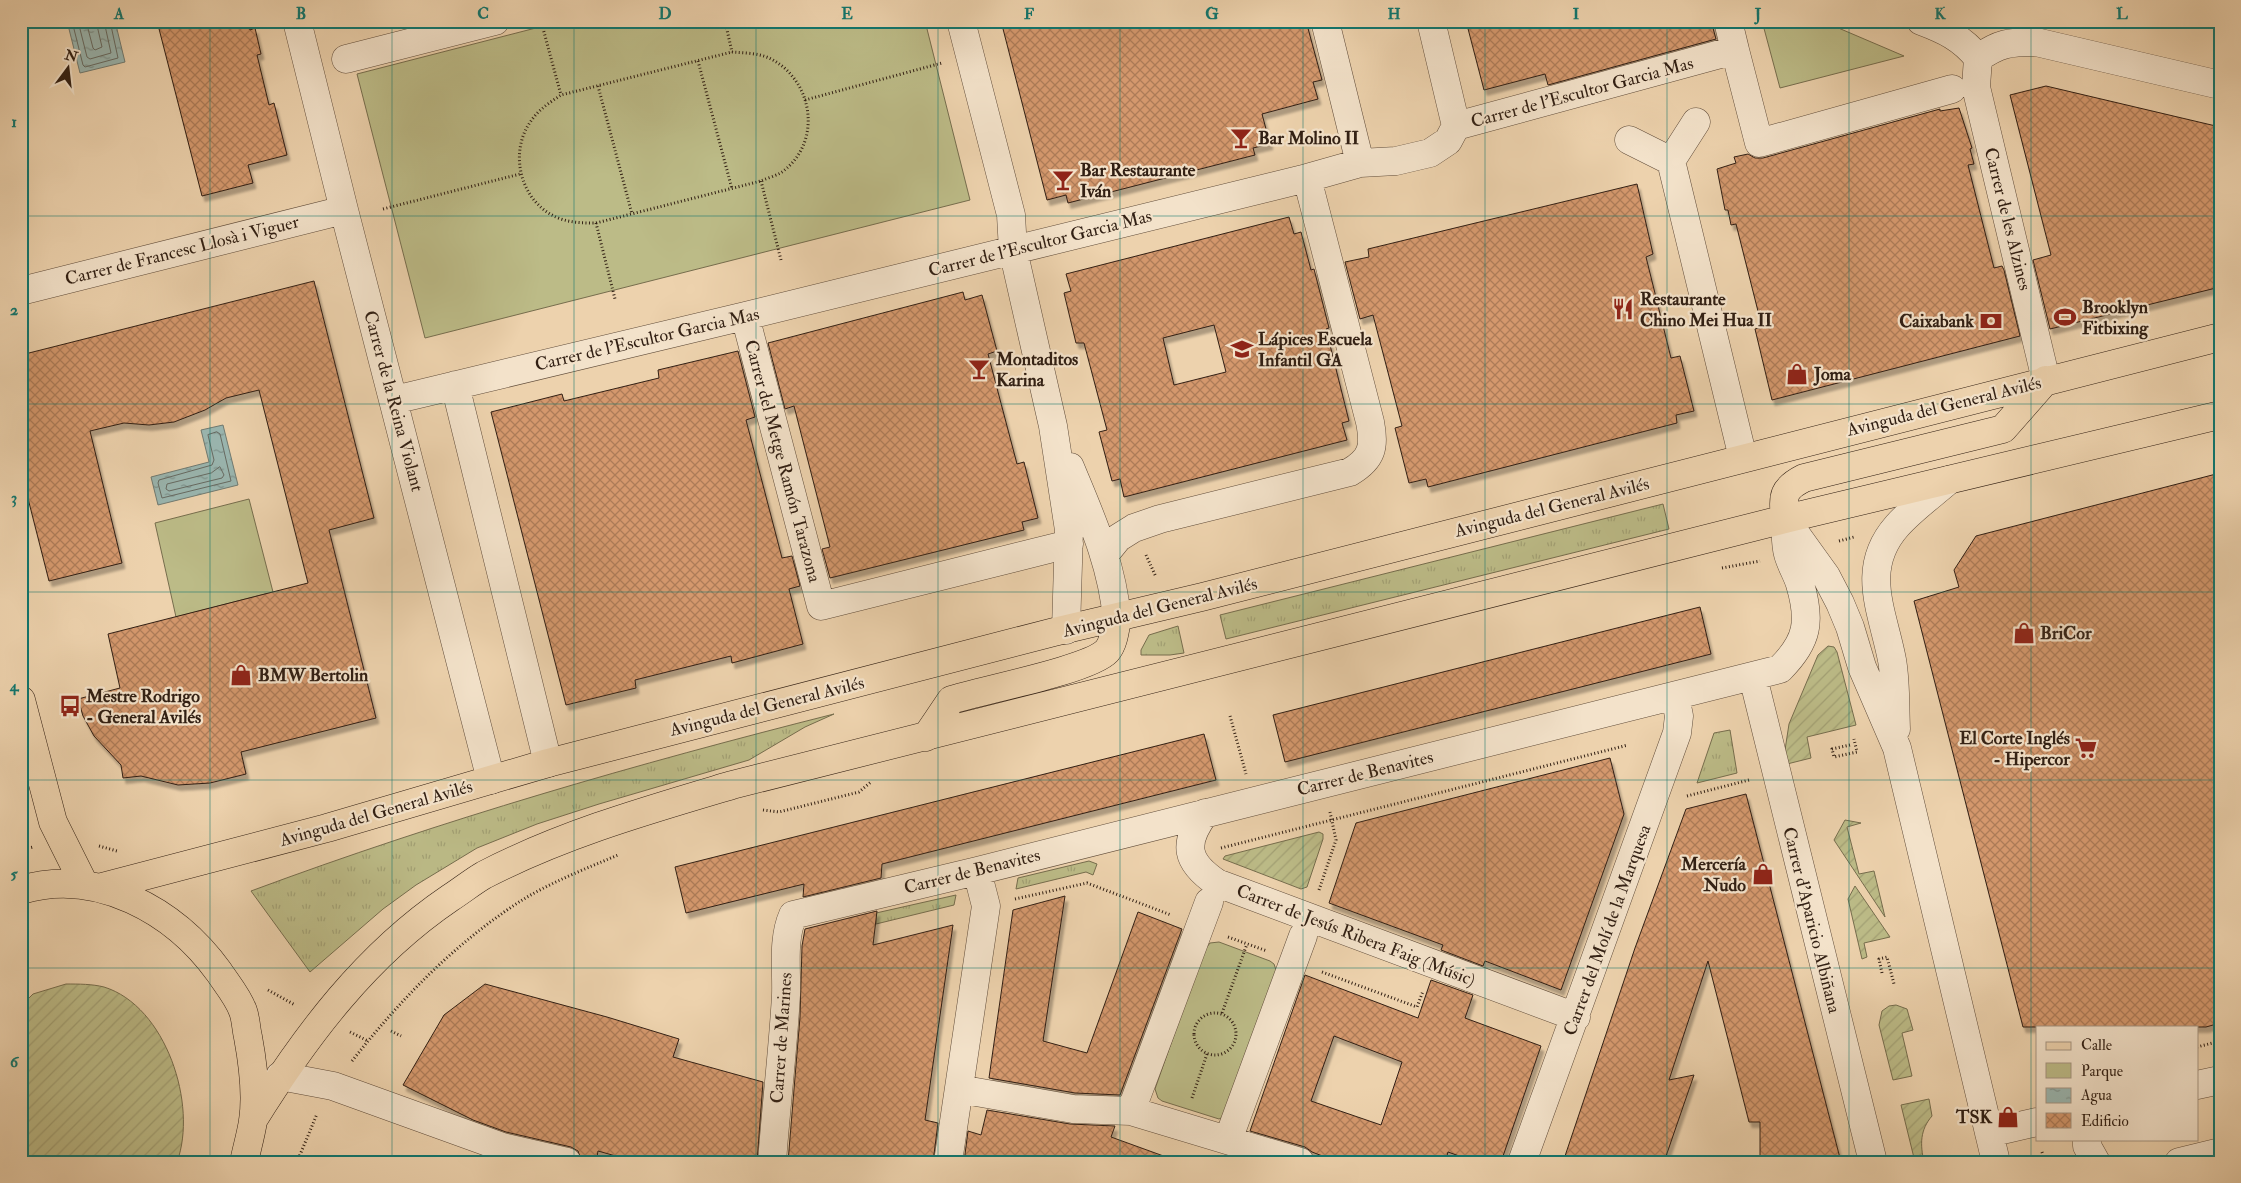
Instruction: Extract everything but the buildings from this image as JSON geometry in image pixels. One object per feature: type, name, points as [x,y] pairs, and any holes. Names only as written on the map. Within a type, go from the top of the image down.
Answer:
[{"type":"main road","name":"Avinguda del General Avilés","points":[[93,886],[227,855],[548,763],[2220,337]]},
{"type":"main road","points":[[1785,519],[1784,494],[1792,484],[1804,478],[2003,429],[2046,380]]},
{"type":"main road","points":[[253,1120],[280,1076],[336,1002],[383,950],[426,914],[483,876],[586,830],[646,810],[732,786],[1785,519],[2220,415]]},
{"type":"main road","points":[[926,737],[951,700],[1058,672],[1092,661],[1107,651],[1113,640],[1117,618]]},
{"type":"main road","points":[[21,700],[53,822],[93,886]]},
{"type":"main road","points":[[21,890],[53,883],[93,886],[134,900],[164,917],[208,958],[228,985],[243,1011],[250,1050],[253,1075],[253,1120],[244,1162]]},
{"type":"street","name":"Carrer de la Reina Violant","points":[[297,21],[491,780]]},
{"type":"street","points":[[346,59],[495,21]]},
{"type":"street","points":[[961,21],[1011,215],[1013,250],[1053,426],[1069,530],[1066,630]]},
{"type":"street","points":[[1325,21],[1360,163]]},
{"type":"street","points":[[1431,21],[1456,126]]},
{"type":"street","points":[[1728,21],[1759,143],[1952,89]]},
{"type":"street","points":[[1921,21],[1945,31],[1968,45],[1978,58],[1996,46],[2016,42],[2036,42],[2220,85]]},
{"type":"street","name":"Carrer de l'Escultor Garcia Mas","points":[[394,400],[745,316],[1306,178],[1360,163],[1396,161],[1430,153],[1448,141],[1456,126],[1736,50]]},
{"type":"street","name":"Carrer de les Alzines","points":[[1978,58],[1976,87],[2046,380]]},
{"type":"street","points":[[1696,122],[1671,161],[1742,458]]},
{"type":"street","points":[[1629,140],[1671,161]]},
{"type":"street","points":[[1105,554],[1114,541],[1134,528],[1178,513],[1350,472],[1363,464],[1370,454],[1373,437],[1370,422],[1306,178]]},
{"type":"street","name":"Carrer de Francesc Llosà i Viguer","points":[[21,291],[344,210]]},
{"type":"street","name":"Carrer del Metge Ramón Tarazona","points":[[745,316],[821,606],[1069,544]]},
{"type":"street","points":[[455,385],[548,763]]},
{"type":"street","points":[[1053,426],[1105,554],[1111,573],[1117,618]]},
{"type":"street","points":[[1897,748],[1892,662],[1876,599],[1875,572],[1889,538],[1897,526],[1949,480]]},
{"type":"street","points":[[1785,519],[1798,552],[1826,576],[1840,602],[1862,667],[1897,748],[1996,1162]]},
{"type":"street","name":"Carrer de Benavites","points":[[793,916],[1752,677],[1780,668],[1795,654],[1805,634],[1807,616],[1800,584],[1798,552]]},
{"type":"street","name":"Carrer d'Aparicio Albiñana","points":[[1752,677],[1873,1162]]},
{"type":"street","name":"Carrer del Molí de la Marquesa","points":[[1522,1162],[1576,1018],[1677,733],[1679,716],[1675,696]]},
{"type":"street","name":"Carrer de Jesús Ribera Faig (Músic)","points":[[1205,813],[1194,827],[1190,852],[1194,864],[1217,883],[1576,1018]]},
{"type":"street","points":[[948,1162],[986,906],[977,871]]},
{"type":"street","points":[[1132,1111],[1209,902]]},
{"type":"street","name":"Carrer de Marines","points":[[772,1162],[786,994],[788,926],[793,916]]},
{"type":"street","points":[[1228,1140],[1303,936]]},
{"type":"street","points":[[280,1076],[333,1086],[502,1147],[567,1162]]},
{"type":"street","points":[[2198,1085],[2220,1080]]},
{"type":"street","points":[[958,1089],[1072,1109],[1132,1111],[1300,1162]]},
{"type":"street","points":[[1989,1133],[2036,1122]]},
{"type":"street","points":[[2087,1140],[2087,1146],[2096,1162]]},
{"type":"street","points":[[2179,1162],[2220,1152]]},
{"type":"path","points":[[541,21],[561,95]]},
{"type":"path","points":[[724,21],[732,52]]},
{"type":"path","points":[[732,52],[750,53],[772,59],[791,72],[804,90],[805,100],[810,112],[807,135],[798,156],[782,172],[761,181],[596,223],[581,223],[561,219],[543,209],[529,194],[520,174],[519,155],[523,134],[534,117],[561,95],[598,86],[732,52]]},
{"type":"path","points":[[698,61],[732,188]]},
{"type":"path","points":[[805,100],[946,63]]},
{"type":"path","points":[[598,86],[632,214]]},
{"type":"path","points":[[383,209],[520,174]]},
{"type":"path","points":[[761,181],[781,260]]},
{"type":"path","points":[[596,223],[615,299]]},
{"type":"path","points":[[1716,568],[1735,567],[1897,526]]},
{"type":"path","points":[[1230,716],[1247,777]]},
{"type":"path","points":[[1850,744],[1832,749],[1834,757],[1856,752],[1854,739]]},
{"type":"path","points":[[1217,849],[1628,745]]},
{"type":"path","points":[[754,808],[779,812],[859,792],[873,780]]},
{"type":"path","points":[[1683,797],[1749,780]]},
{"type":"path","points":[[1318,893],[1336,840],[1328,803]]},
{"type":"path","points":[[297,1162],[310,1126],[333,1086],[412,990],[435,967],[477,932],[520,901],[623,852]]},
{"type":"path","points":[[1222,1014],[1247,944]]},
{"type":"path","points":[[1882,972],[1879,958],[1887,957],[1894,984]]},
{"type":"path","points":[[1207,1014],[1228,1016],[1236,1027],[1236,1041],[1223,1054],[1208,1054],[1197,1046],[1194,1038],[1195,1027],[1201,1018],[1207,1014]]},
{"type":"path","points":[[391,1030],[401,1036]]},
{"type":"path","points":[[2198,1047],[2220,1041]]},
{"type":"path","points":[[1181,1126],[1208,1054]]},
{"type":"green space","points":[[563,21],[925,21],[970,200],[425,338],[357,74]]},
{"type":"green space","points":[[1762,21],[1822,21],[1904,56],[1780,88]]},
{"type":"green space","points":[[249,499],[273,592],[176,617],[155,523]]},
{"type":"green space","points":[[1663,504],[1669,529],[1226,639],[1220,615]]},
{"type":"green space","points":[[1178,626],[1184,653],[1141,655],[1141,650],[1149,635]]},
{"type":"green space","points":[[1828,646],[1834,647],[1837,652],[1856,725],[1807,737],[1811,758],[1787,764],[1785,750],[1789,724],[1818,655]]},
{"type":"green space","points":[[834,714],[805,727],[749,760],[537,824],[477,848],[416,885],[383,909],[310,972],[251,891],[395,840],[467,817],[613,773]]},
{"type":"green space","points":[[1730,730],[1737,773],[1697,783],[1714,733]]},
{"type":"green space","points":[[1845,820],[1861,823],[1847,827],[1859,874],[1874,871],[1885,917],[1834,840]]},
{"type":"green space","points":[[1319,832],[1323,834],[1323,839],[1307,887],[1301,889],[1223,859],[1225,856]]},
{"type":"green space","points":[[1089,861],[1097,864],[1093,875],[1086,872],[1016,889],[1018,878]]},
{"type":"green space","points":[[1855,886],[1890,937],[1864,943],[1867,957],[1862,959],[1848,899]]},
{"type":"green space","points":[[956,895],[954,905],[876,924],[876,913]]},
{"type":"green space","points":[[1219,942],[1270,961],[1274,964],[1277,973],[1223,1117],[1219,1119],[1162,1101],[1158,1098],[1155,1089],[1203,952],[1210,943]]},
{"type":"green space","points":[[66,984],[104,987],[126,998],[145,1014],[160,1036],[172,1060],[183,1113],[182,1139],[177,1162],[21,1162],[21,1006],[33,994]]},
{"type":"green space","points":[[1896,1005],[1907,1009],[1913,1030],[1902,1033],[1912,1076],[1893,1080],[1879,1025],[1882,1011],[1889,1006]]},
{"type":"green space","points":[[1929,1099],[1932,1116],[1923,1132],[1922,1149],[1924,1162],[1915,1162],[1901,1105]]},
{"type":"water","points":[[67,21],[115,21],[125,62],[80,73]]},
{"type":"water","points":[[223,425],[238,485],[158,505],[151,477],[209,462],[201,430]]},
{"type":"place","name":"Bar Molino II","points":[[1241,138]]},
{"type":"place","name":"Bar Restaurante Iván","points":[[1063,180]]},
{"type":"place","name":"Restaurante Chino Mei Hua II","points":[[1623,309]]},
{"type":"place","name":"Brooklyn Fitbixing","points":[[2065,317]]},
{"type":"place","name":"Caixabank","points":[[1991,321]]},
{"type":"place","name":"Lápices Escuela Infantil GA","points":[[1242,349]]},
{"type":"place","name":"Montaditos Karina","points":[[979,369]]},
{"type":"place","name":"Joma","points":[[1797,374]]},
{"type":"place","name":"BriCor","points":[[2024,633]]},
{"type":"place","name":"BMW Bertolin","points":[[241,675]]},
{"type":"place","name":"Mestre Rodrigo - General Avilés","points":[[70,706]]},
{"type":"place","name":"El Corte Inglés - Hipercor","points":[[2086,748]]},
{"type":"place","name":"Mercería Nudo","points":[[1763,874]]},
{"type":"place","name":"TSK","points":[[2008,1117]]}]
